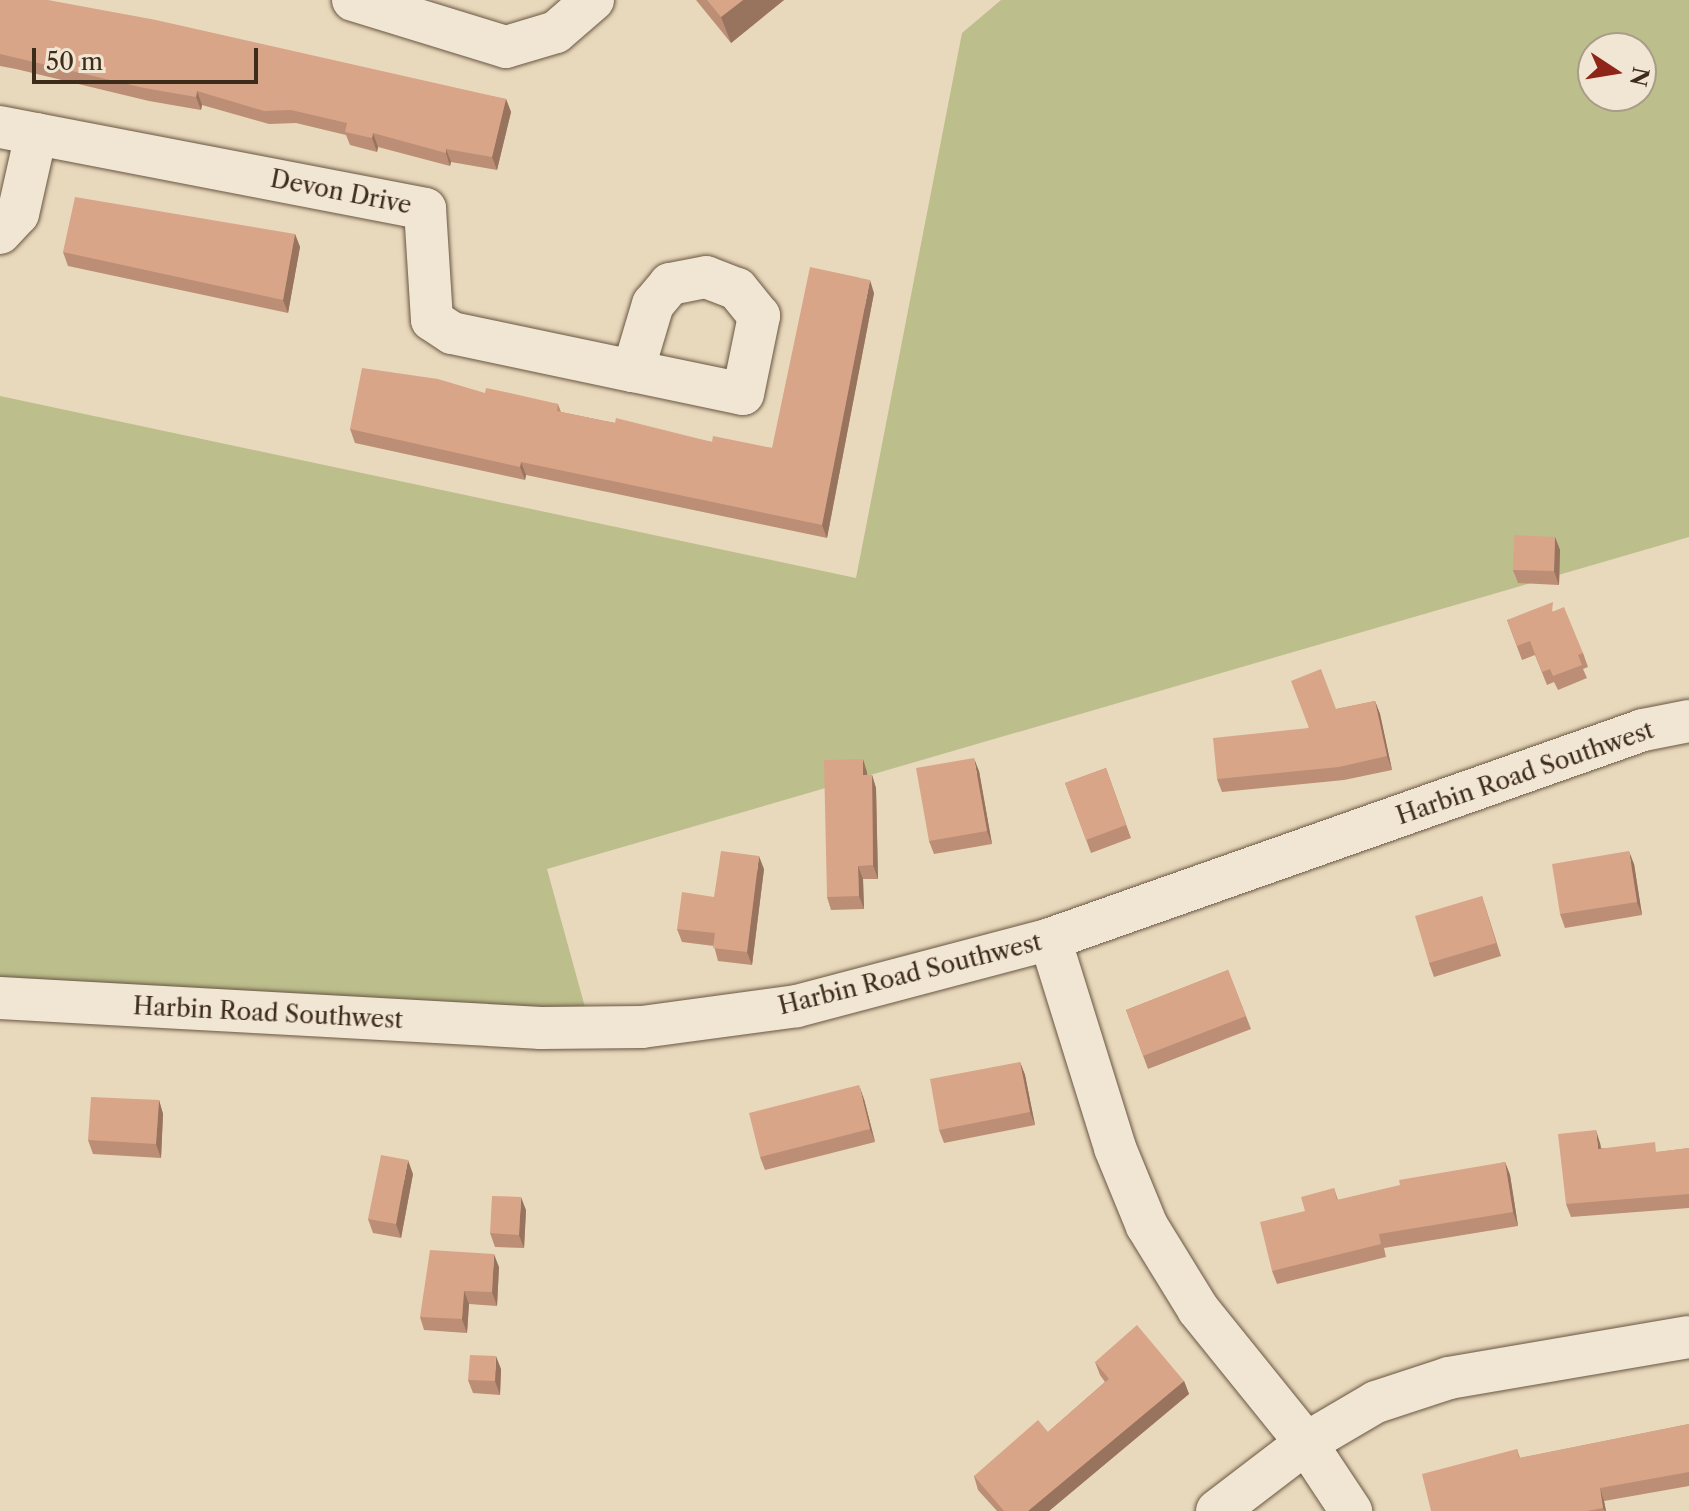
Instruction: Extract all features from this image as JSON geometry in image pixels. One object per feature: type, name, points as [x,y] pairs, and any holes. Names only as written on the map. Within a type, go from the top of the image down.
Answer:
[{"type":"street","points":[[353,0],[506,47],[556,32],[593,0]]},
{"type":"street","name":"Devon Drive","points":[[0,233],[18,214],[18,130],[425,209],[425,272],[432,320],[452,333],[633,371]]},
{"type":"street","name":"Harbin Road Southwest","points":[[0,998],[541,1028],[642,1027],[797,1006],[1050,939],[1643,730],[1689,721]]},
{"type":"street","points":[[1050,939],[1115,1148],[1147,1226],[1198,1309],[1306,1443],[1351,1511]]},
{"type":"street","points":[[1217,1511],[1306,1443],[1376,1402],[1449,1378],[1689,1337]]},
{"type":"green space","points":[[1001,0],[1689,0],[1689,537],[547,869],[591,1029],[0,1003],[0,396],[856,578],[962,33]]},
{"type":"building","points":[[0,0],[48,0],[156,20],[506,99],[492,157],[446,149],[446,153],[373,133],[372,138],[345,132],[347,123],[291,110],[264,111],[197,91],[196,97],[144,88],[0,54]]},
{"type":"building","points":[[707,0],[743,0],[721,17]]},
{"type":"building","points":[[75,197],[295,234],[283,300],[63,252]]},
{"type":"building","points":[[810,267],[870,280],[822,525],[521,462],[520,467],[350,429],[362,368],[438,379],[485,393],[486,388],[510,393],[558,404],[557,411],[615,423],[616,418],[712,442],[713,436],[772,448]]},
{"type":"building","points":[[1514,535],[1555,537],[1554,571],[1513,570]]},
{"type":"building","points":[[1553,602],[1552,612],[1564,607],[1583,653],[1578,655],[1582,665],[1553,676],[1550,669],[1542,672],[1530,641],[1517,646],[1507,620]]},
{"type":"building","points":[[1321,669],[1336,709],[1375,701],[1387,756],[1339,767],[1217,779],[1213,738],[1309,728],[1291,681]]},
{"type":"building","points":[[974,758],[987,831],[929,841],[916,768]]},
{"type":"building","points":[[863,759],[863,775],[872,775],[873,865],[858,866],[859,896],[827,897],[824,760]]},
{"type":"building","points":[[1106,768],[1126,825],[1086,840],[1065,783]]},
{"type":"building","points":[[721,851],[759,856],[747,952],[713,948],[715,933],[677,929],[682,892],[714,897]]},
{"type":"building","points":[[1629,851],[1637,902],[1560,914],[1552,864]]},
{"type":"building","points":[[1482,896],[1496,943],[1429,963],[1415,916]]},
{"type":"building","points":[[1228,970],[1246,1016],[1143,1056],[1126,1010]]},
{"type":"building","points":[[1020,1062],[1030,1112],[939,1130],[930,1079]]},
{"type":"building","points":[[859,1085],[870,1129],[760,1157],[749,1113]]},
{"type":"building","points":[[91,1097],[159,1100],[156,1144],[88,1140]]},
{"type":"building","points":[[1596,1130],[1598,1149],[1655,1142],[1656,1152],[1689,1148],[1689,1194],[1566,1204],[1558,1134]]},
{"type":"building","points":[[381,1155],[408,1160],[396,1224],[368,1219]]},
{"type":"building","points":[[1505,1162],[1513,1212],[1379,1234],[1381,1244],[1272,1271],[1260,1222],[1305,1211],[1301,1197],[1334,1188],[1337,1200],[1400,1185],[1399,1180]]},
{"type":"building","points":[[492,1196],[521,1197],[519,1235],[490,1233]]},
{"type":"building","points":[[430,1250],[494,1254],[492,1292],[464,1291],[462,1319],[420,1317]]},
{"type":"building","points":[[1137,1325],[1184,1381],[1028,1511],[1004,1511],[974,1476],[1038,1420],[1048,1432],[1109,1379],[1095,1362]]},
{"type":"building","points":[[470,1355],[496,1356],[495,1381],[468,1380]]},
{"type":"building","points":[[1689,1424],[1689,1472],[1600,1488],[1603,1508],[1587,1511],[1431,1511],[1422,1474],[1517,1449],[1519,1458]]}]
